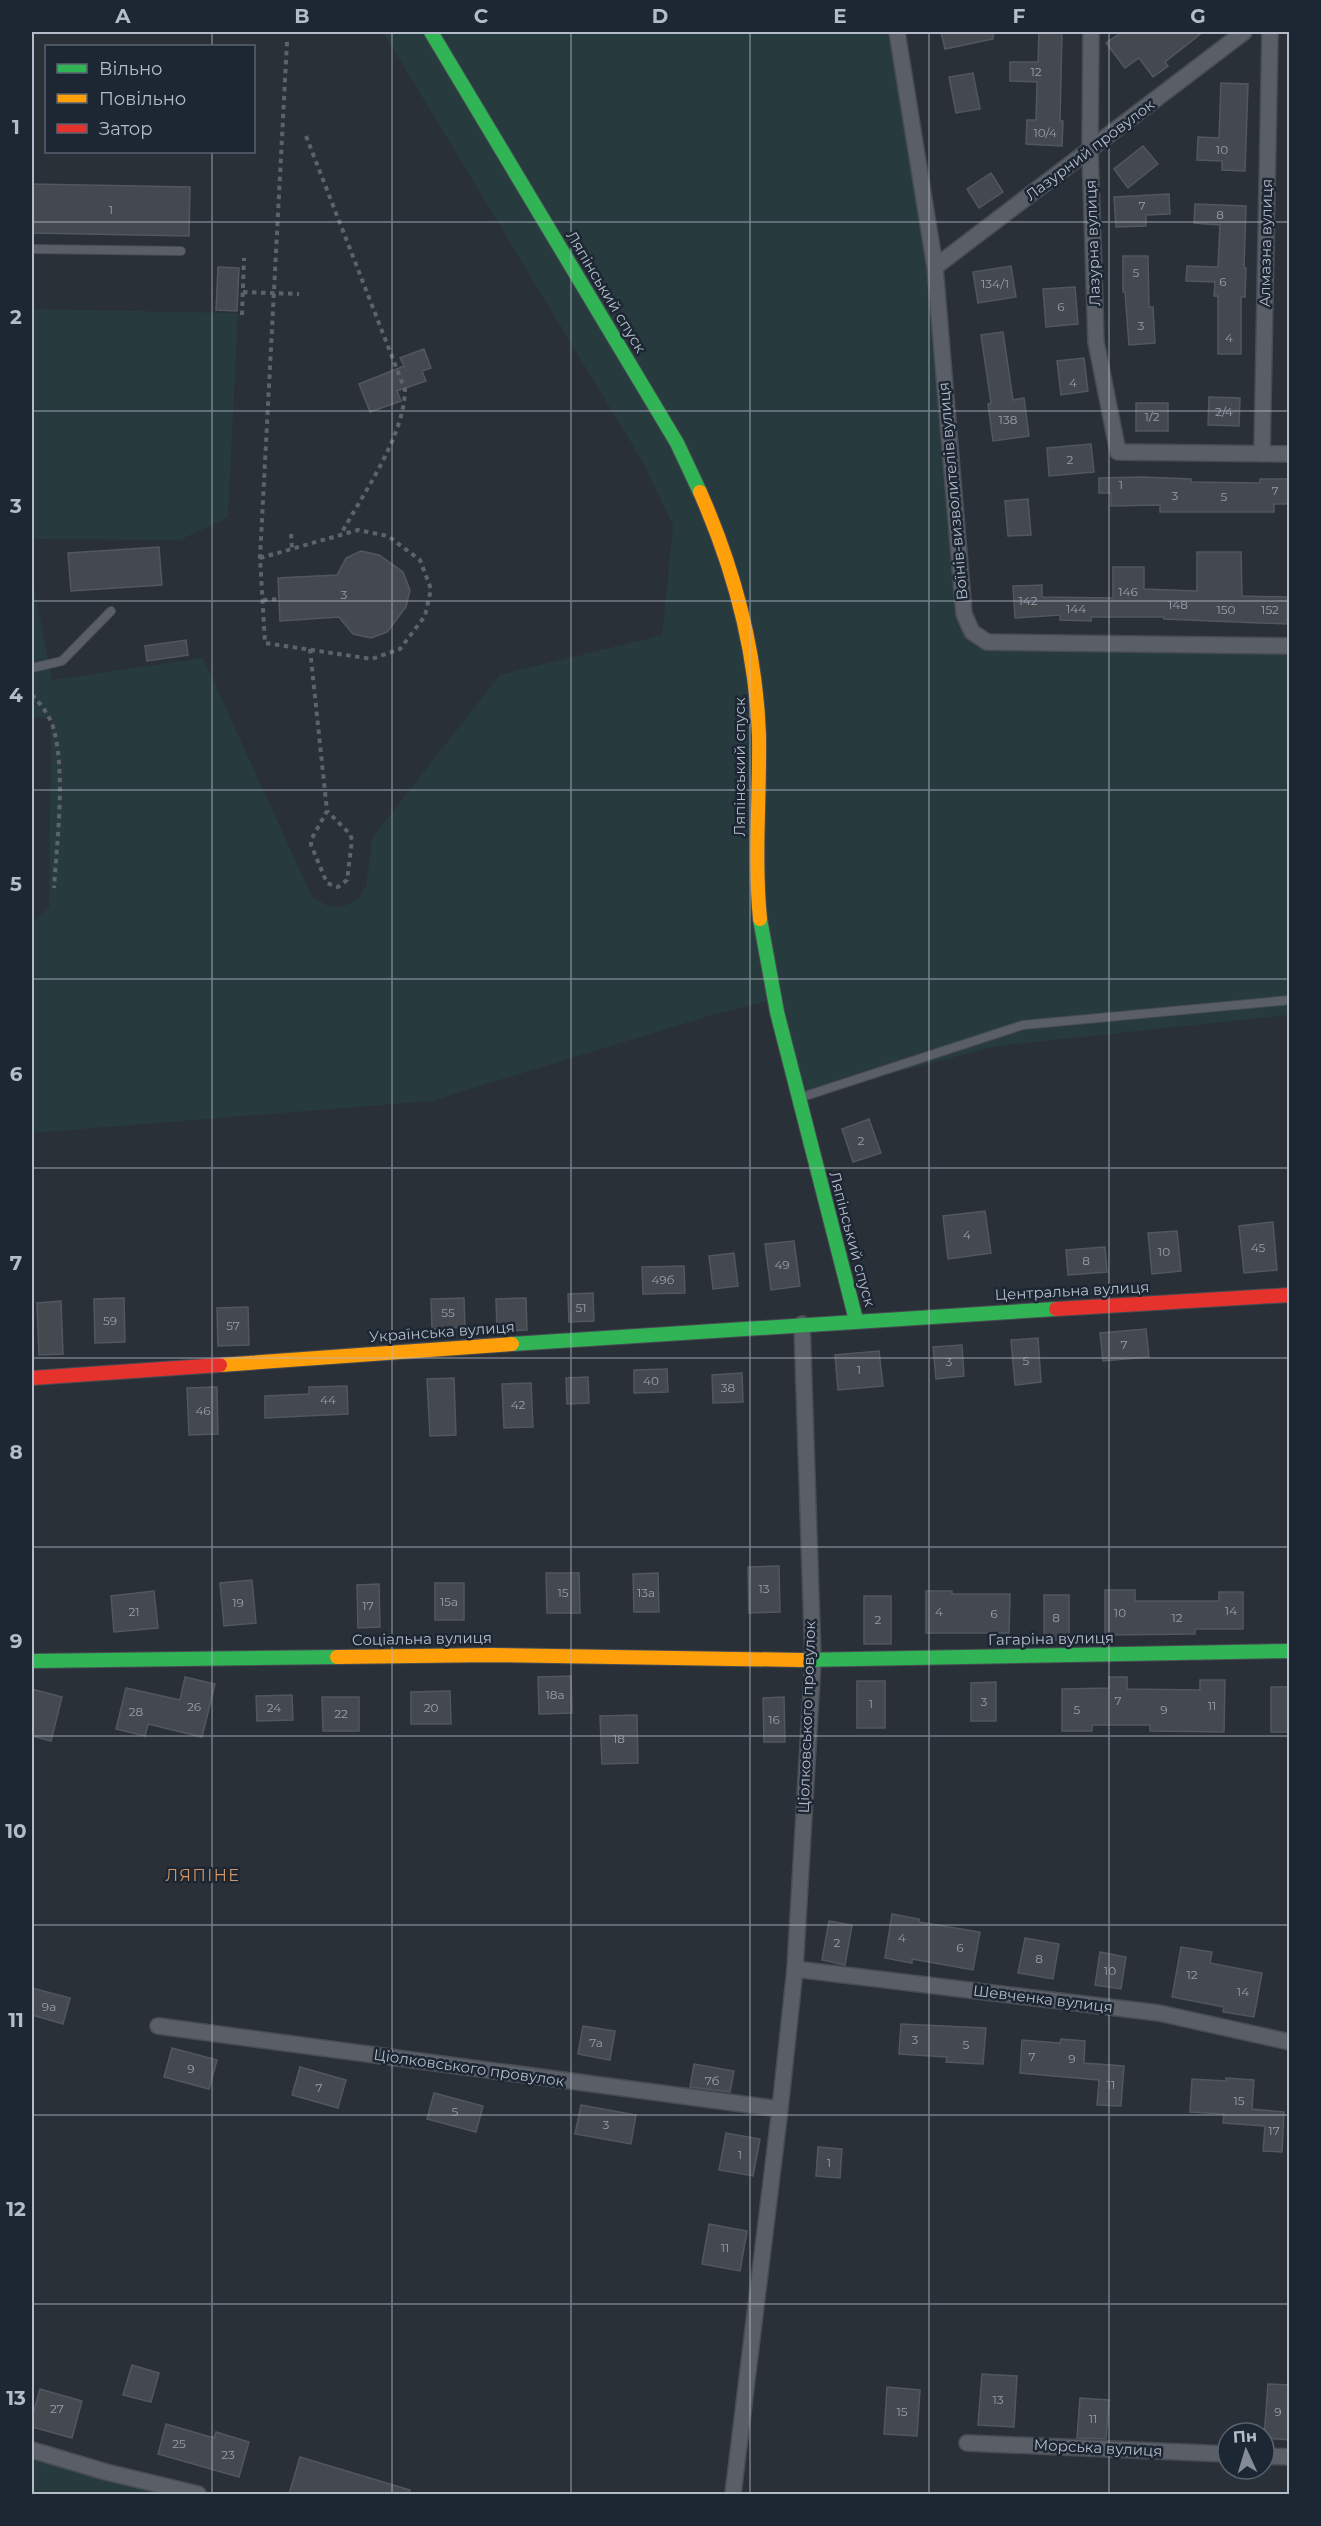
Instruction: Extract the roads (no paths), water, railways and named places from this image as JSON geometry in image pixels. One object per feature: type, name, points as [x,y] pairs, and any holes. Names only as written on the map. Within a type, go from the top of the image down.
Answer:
[{"type":"street","name":"Ляпінський спуск","points":[[431,32],[677,443],[707,505],[732,570],[746,626],[755,683],[758,726],[757,860],[764,950],[773,999],[797,1098],[856,1320]]},
{"type":"street","name":"Воїнів-визволителів вулиця","points":[[897,32],[934,267],[964,614],[972,632],[987,642],[1290,646]]},
{"type":"street","name":"Лазурна вулиця","points":[[1091,32],[1090,150],[1096,342],[1118,452],[1262,454]]},
{"type":"street","name":"Лазурний провулок","points":[[934,267],[1244,32]]},
{"type":"street","name":"Алмазна вулиця","points":[[1262,454],[1270,32]]},
{"type":"street","points":[[1262,454],[1290,454]]},
{"type":"street","name":"Центральна вулиця","points":[[856,1320],[1290,1295]]},
{"type":"street","name":"Українська вулиця","points":[[32,1378],[856,1320]]},
{"type":"street","name":"Ціолковського провулок","points":[[733,2494],[795,1970],[813,1660],[802,1324]]},
{"type":"street","name":"Гагаріна вулиця","points":[[813,1660],[1290,1651]]},
{"type":"street","name":"Соціальна вулиця","points":[[32,1661],[493,1655],[813,1660]]},
{"type":"street","name":"Шевченка вулиця","points":[[795,1970],[1159,2013],[1290,2042]]},
{"type":"street","name":"Ціолковського провулок","points":[[158,2026],[780,2109]]},
{"type":"street","name":"Морська вулиця","points":[[967,2443],[1216,2453]]},
{"type":"street","points":[[32,2450],[106,2472],[198,2494]]},
{"type":"lane","points":[[32,249],[181,251]]},
{"type":"lane","points":[[32,668],[62,661],[111,611]]},
{"type":"lane","points":[[797,1098],[1023,1025],[1290,1000]]},
{"type":"district","name":"ЛЯПІНЕ","points":[[203,1875]]}]
